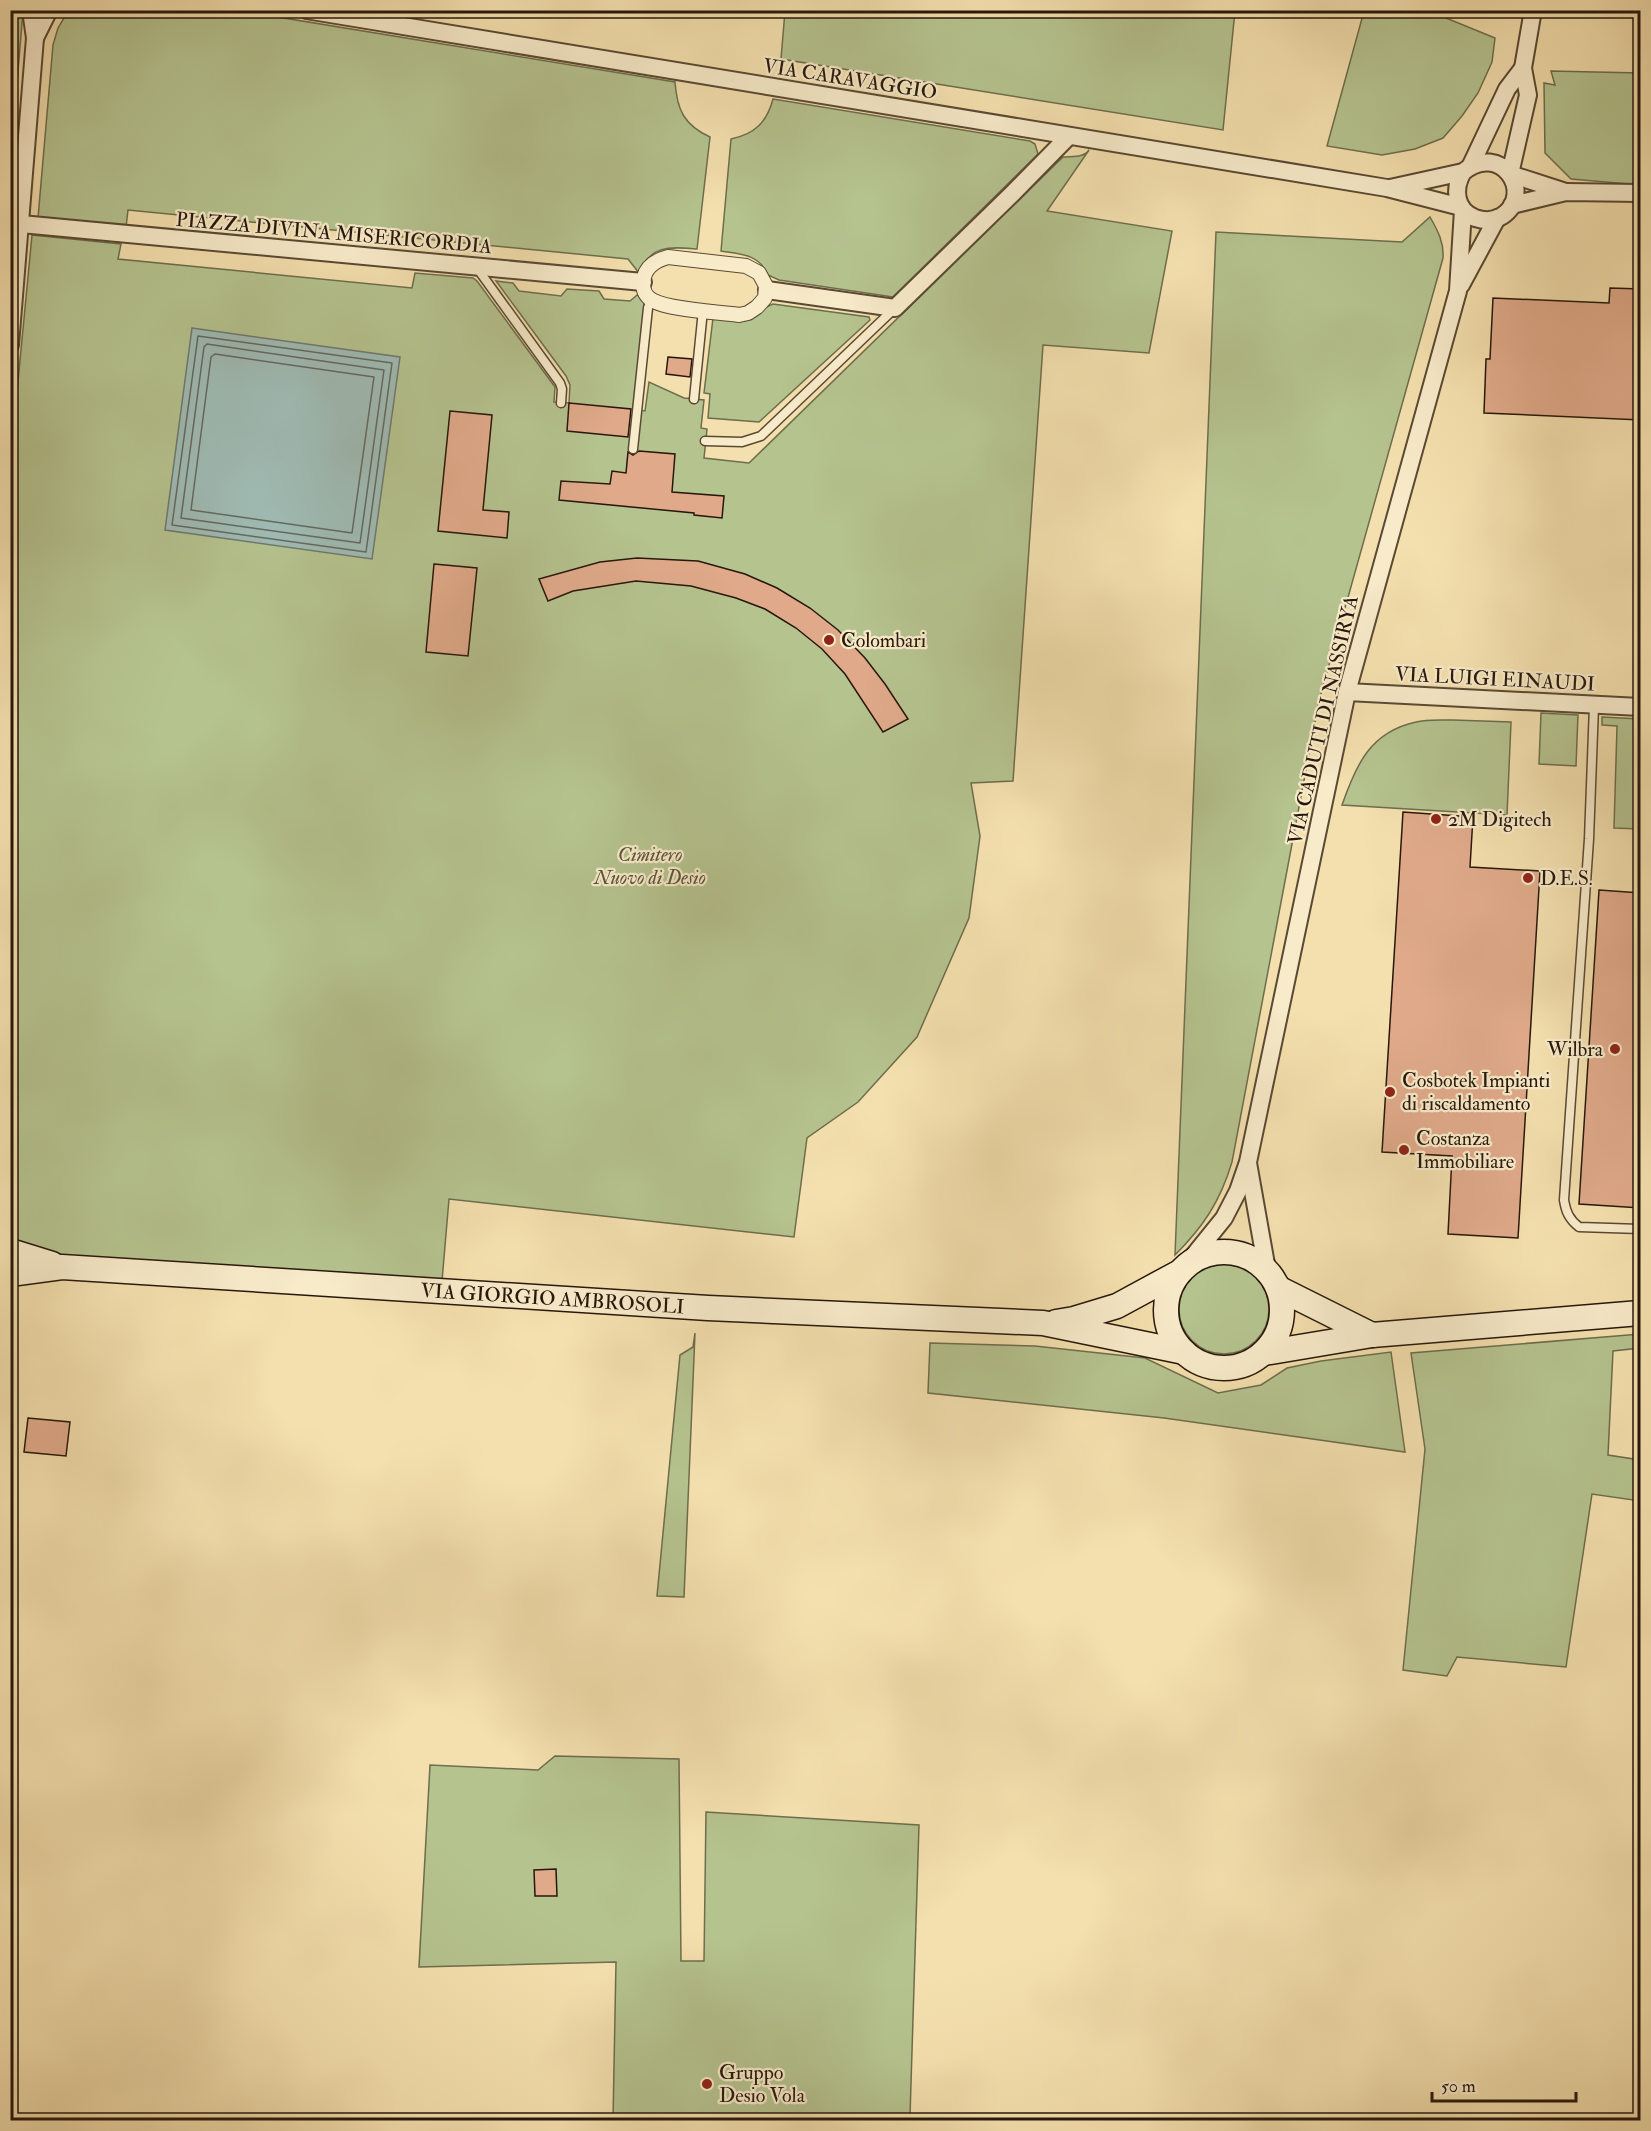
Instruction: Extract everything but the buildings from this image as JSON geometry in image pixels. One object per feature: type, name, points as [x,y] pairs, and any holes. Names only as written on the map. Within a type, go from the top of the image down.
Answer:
[{"type":"main road","name":"VIA GIORGIO AMBROSOLI","points":[[10,1251],[62,1267]]},
{"type":"main road","points":[[1273,1279],[1282,1305],[1281,1323],[1275,1339],[1263,1353],[1249,1363],[1232,1368],[1215,1367],[1198,1362],[1184,1352],[1171,1335],[1166,1314],[1168,1292],[1182,1269],[1202,1255],[1219,1251],[1237,1253],[1253,1259],[1273,1279],[1372,1335]]},
{"type":"main road","name":"VIA GIORGIO AMBROSOLI","points":[[10,1274],[62,1267],[708,1308],[1043,1323],[1184,1352]]},
{"type":"main road","name":"VIA GIORGIO AMBROSOLI","points":[[1043,1323],[1074,1319],[1117,1306],[1182,1269]]},
{"type":"main road","points":[[1263,1353],[1372,1335],[1641,1313]]},
{"type":"street","points":[[10,345],[35,38],[31,10]]},
{"type":"street","points":[[35,38],[49,10]]},
{"type":"street","name":"VIA CARAVAGGIO","points":[[306,10],[1387,188],[1462,209]]},
{"type":"street","points":[[1523,68],[1507,89],[1456,189],[1462,209],[1479,220],[1497,218],[1512,205],[1515,189],[1510,174],[1528,95],[1523,68],[1533,10]]},
{"type":"street","points":[[767,290],[895,308],[1068,136]]},
{"type":"street","points":[[1467,169],[1488,161],[1496,163],[1510,174],[1566,192]]},
{"type":"street","name":"VIA CARAVAGGIO","points":[[1387,188],[1467,169]]},
{"type":"street","points":[[1512,205],[1566,192],[1641,193]]},
{"type":"street","name":"VIA CADUTI DI NASSIRYA","points":[[1458,291],[1462,209]]},
{"type":"street","name":"VIA CADUTI DI NASSIRYA","points":[[1182,1269],[1224,1218],[1238,1191],[1248,1162],[1347,692],[1458,291],[1497,218]]},
{"type":"street","name":"PIAZZA DIVINA MISERICORDIA","points":[[21,224],[643,282]]},
{"type":"street","points":[[668,257],[746,266],[759,273],[767,290],[765,298],[758,307],[740,315],[664,305],[651,300],[646,295],[643,282],[644,275],[653,262],[668,257]]},
{"type":"street","name":"VIA LUIGI EINAUDI","points":[[1347,692],[1641,707]]},
{"type":"street","name":"VIA CADUTI DI NASSIRYA","points":[[1248,1162],[1273,1279]]},
{"type":"lane","points":[[476,268],[560,383],[561,403]]},
{"type":"lane","points":[[633,449],[648,308],[651,300]]},
{"type":"lane","points":[[705,441],[742,442],[761,436],[895,308]]},
{"type":"lane","points":[[694,399],[703,310]]},
{"type":"lane","points":[[1594,706],[1588,839],[1564,1200],[1566,1212],[1571,1221],[1579,1227],[1641,1229]]},
{"type":"green space","points":[[15,11],[23,11],[11,156],[10,62]]},
{"type":"green space","points":[[68,11],[241,11],[675,82],[680,109],[684,116],[694,127],[710,137],[697,249],[663,249],[649,257],[639,273],[628,259],[128,210],[126,227],[38,218],[53,45],[58,28]]},
{"type":"green space","points":[[785,11],[1235,11],[1223,130],[781,59]]},
{"type":"green space","points":[[1364,11],[1429,11],[1495,38],[1492,62],[1478,93],[1443,138],[1415,149],[1382,155],[1327,146]]},
{"type":"green space","points":[[1551,71],[1640,73],[1640,185],[1571,179],[1545,153],[1544,83],[1555,85]]},
{"type":"green space","points":[[773,99],[1030,141],[1035,144],[1038,154],[893,297],[779,280],[768,275],[760,263],[749,256],[721,251],[731,139],[747,134],[759,126]]},
{"type":"green space","name":"Cimitero Nuovo di Desio","points":[[1087,153],[1047,211],[1172,231],[1149,353],[1043,345],[1013,781],[971,783],[980,836],[969,918],[917,1037],[858,1102],[807,1138],[794,1237],[449,1199],[442,1281],[49,1254],[11,1240],[10,465],[32,235],[121,244],[118,259],[412,288],[415,273],[473,278],[555,387],[554,402],[569,403],[570,385],[566,376],[496,281],[513,283],[519,291],[561,296],[567,289],[599,291],[604,299],[630,301],[637,295],[645,298],[633,409],[645,411],[649,382],[684,398],[704,400],[701,428],[707,429],[704,458],[749,463],[1063,157]]},
{"type":"green space","points":[[1430,217],[1440,237],[1443,258],[1319,701],[1232,1162],[1210,1213],[1175,1255],[1216,232],[1402,242]]},
{"type":"green space","points":[[773,304],[869,317],[870,320],[759,422],[708,418],[710,394],[704,393],[713,318],[749,320]]},
{"type":"green space","points":[[1541,713],[1578,715],[1576,766],[1539,764]]},
{"type":"green space","points":[[1602,717],[1640,719],[1640,829],[1614,828],[1617,726],[1602,725]]},
{"type":"green space","points":[[1434,720],[1511,722],[1507,815],[1342,805],[1359,764],[1367,752],[1376,742],[1400,727],[1420,721]]},
{"type":"green space","points":[[1224,1264],[1241,1268],[1256,1277],[1265,1292],[1269,1309],[1265,1326],[1256,1341],[1241,1350],[1224,1354],[1207,1350],[1192,1341],[1183,1326],[1179,1309],[1183,1292],[1192,1277],[1207,1268]]},
{"type":"green space","points":[[695,1333],[684,1597],[657,1596],[680,1355],[693,1347]]},
{"type":"green space","points":[[1640,1334],[1640,1348],[1613,1351],[1608,1455],[1640,1460],[1640,1501],[1592,1494],[1566,1667],[1457,1657],[1447,1676],[1403,1670],[1425,1449],[1411,1353]]},
{"type":"green space","points":[[930,1343],[1035,1346],[1145,1358],[1218,1393],[1261,1385],[1287,1368],[1391,1352],[1405,1452],[1164,1418],[928,1393]]},
{"type":"green space","points":[[555,1756],[679,1759],[681,1961],[704,1961],[706,1812],[919,1825],[910,2116],[783,2117],[782,2120],[613,2120],[616,1962],[419,1967],[430,1765],[538,1770]]},
{"type":"water","points":[[192,328],[400,357],[372,559],[165,530]]},
{"type":"place","name":"Colombari","points":[[829,640]]},
{"type":"place","name":"2M Digitech","points":[[1436,819]]},
{"type":"place","name":"D.E.S.","points":[[1528,878]]},
{"type":"place","name":"Wilbra","points":[[1615,1049]]},
{"type":"place","name":"Cosbotek Impianti di riscaldamento","points":[[1390,1092]]},
{"type":"place","name":"Costanza Immobiliare","points":[[1404,1150]]},
{"type":"place","name":"Gruppo Desio Vola","points":[[707,2084]]}]
